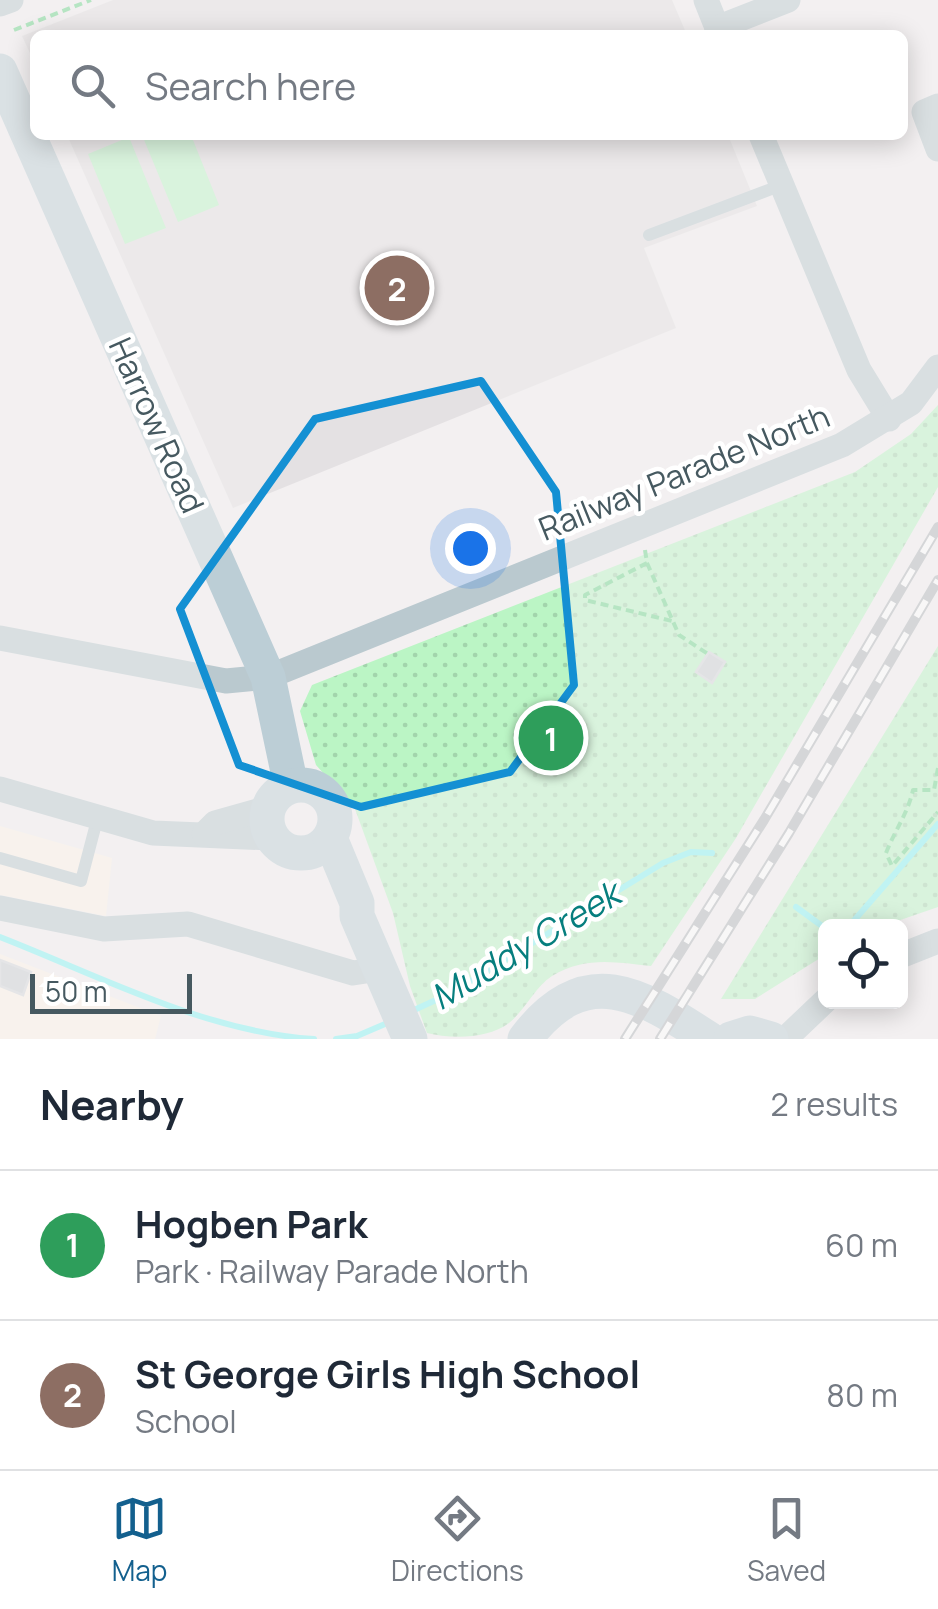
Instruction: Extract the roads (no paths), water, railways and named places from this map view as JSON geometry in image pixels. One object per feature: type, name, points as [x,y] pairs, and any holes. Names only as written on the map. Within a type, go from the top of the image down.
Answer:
[{"type":"main road","name":"Harrow Road","points":[[0,71],[30,139]]},
{"type":"main road","name":"Harrow Road","points":[[31,140],[268,677],[292,825],[343,907],[357,916],[405,1028]]},
{"type":"main road","points":[[524,1037],[560,1004],[586,991],[616,990],[640,997],[709,1039]]},
{"type":"main road","points":[[730,1039],[750,1033],[771,1039]]},
{"type":"street","points":[[0,4],[11,0]]},
{"type":"street","points":[[706,0],[718,30]]},
{"type":"street","points":[[720,30],[788,0]]},
{"type":"street","points":[[938,106],[924,112],[938,149]]},
{"type":"street","points":[[763,140],[859,370],[889,419]]},
{"type":"street","name":"Railway Parade North","points":[[0,638],[226,681],[268,677],[842,444],[911,403],[938,368]]},
{"type":"street","points":[[0,789],[153,833],[204,834],[219,839],[292,825]]},
{"type":"street","points":[[0,908],[104,929],[188,924],[353,973],[380,969]]},
{"type":"street","points":[[908,953],[938,941]]},
{"type":"street","points":[[785,1039],[818,1008]]},
{"type":"lane","points":[[648,236],[782,186]]},
{"type":"lane","points":[[0,858],[81,880],[98,820]]},
{"type":"waterway","name":"Muddy Creek","points":[[796,907],[822,926],[851,924],[938,824]]},
{"type":"waterway","name":"Muddy Creek","points":[[412,1011],[451,993],[663,863],[691,852],[712,853]]},
{"type":"waterway","name":"Muddy Creek","points":[[0,937],[193,1014],[233,1026],[314,1039]]},
{"type":"waterway","name":"Muddy Creek","points":[[336,1039],[357,1036],[392,1021]]},
{"type":"railway","points":[[625,1039],[764,820],[938,527]]},
{"type":"railway","points":[[660,1039],[789,833],[938,580]]},
{"type":"place","name":"St George Girls High School","points":[[397,288]]},
{"type":"place","name":"Hogben Park","points":[[551,738]]}]
